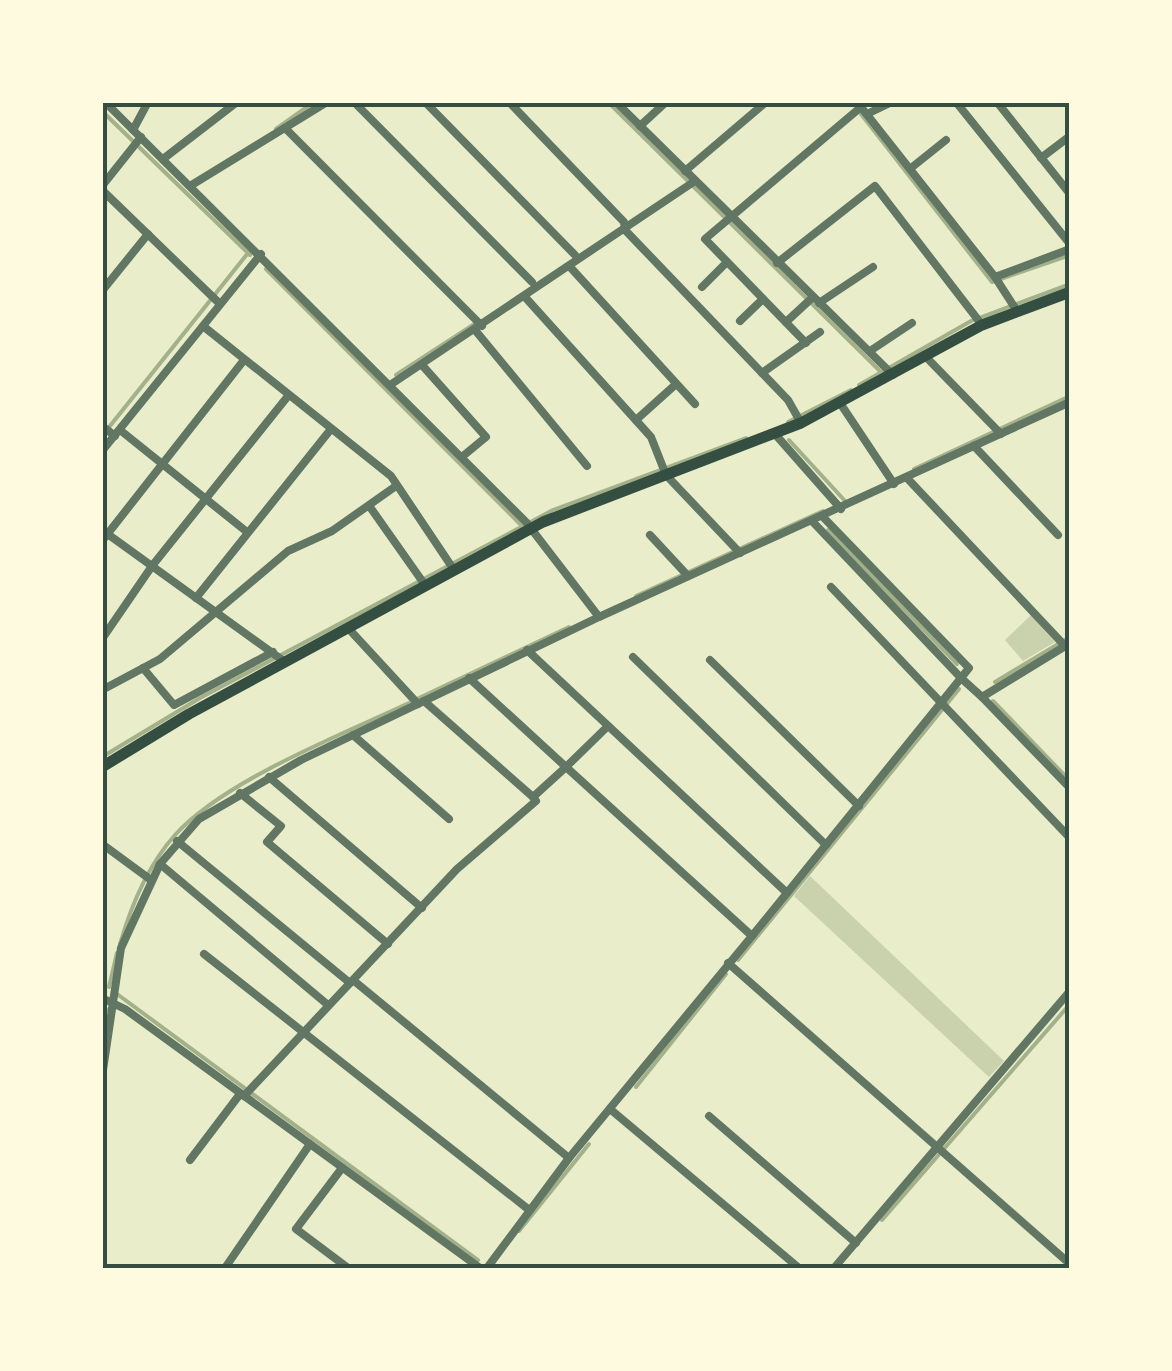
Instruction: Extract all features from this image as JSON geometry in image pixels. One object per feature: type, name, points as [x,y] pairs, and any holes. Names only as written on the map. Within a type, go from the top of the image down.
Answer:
[{"type":"main road","points":[[102,767],[279,657],[348,628],[422,581],[528,525],[664,470],[776,434],[799,419],[840,403],[889,371],[926,356],[980,320],[1070,292]]},
{"type":"street","points":[[105,102],[133,130],[138,141],[163,159],[261,254],[462,456],[528,525],[598,615]]},
{"type":"street","points":[[133,130],[148,102]]},
{"type":"street","points":[[163,159],[236,102]]},
{"type":"street","points":[[190,186],[327,102]]},
{"type":"street","points":[[354,102],[532,282]]},
{"type":"street","points":[[426,102],[575,255]]},
{"type":"street","points":[[509,102],[762,373],[799,419]]},
{"type":"street","points":[[616,102],[685,171],[691,184],[889,371]]},
{"type":"street","points":[[640,126],[666,102]]},
{"type":"street","points":[[685,171],[766,102]]},
{"type":"street","points":[[806,342],[705,239],[862,108],[892,102]]},
{"type":"street","points":[[956,102],[1070,246],[997,279]]},
{"type":"street","points":[[996,102],[1070,194]]},
{"type":"street","points":[[862,108],[1015,306]]},
{"type":"street","points":[[286,129],[479,325],[588,466]]},
{"type":"street","points":[[1041,158],[1070,136]]},
{"type":"street","points":[[911,168],[946,140]]},
{"type":"street","points":[[138,141],[102,188],[215,299]]},
{"type":"street","points":[[390,384],[571,268],[624,227],[691,184]]},
{"type":"street","points":[[777,263],[875,186],[980,320]]},
{"type":"street","points":[[102,290],[148,234]]},
{"type":"street","points":[[102,451],[110,430],[203,326],[215,299],[261,254]]},
{"type":"street","points":[[702,287],[727,262]]},
{"type":"street","points":[[786,322],[812,301],[874,267]]},
{"type":"street","points":[[571,268],[694,404]]},
{"type":"street","points":[[526,297],[651,437],[664,470],[738,550]]},
{"type":"street","points":[[740,321],[763,299]]},
{"type":"street","points":[[870,351],[912,322]]},
{"type":"street","points":[[203,326],[390,476],[450,565]]},
{"type":"street","points":[[762,373],[820,332]]},
{"type":"street","points":[[926,356],[998,431]]},
{"type":"street","points":[[143,668],[174,705],[279,657],[104,535],[244,360]]},
{"type":"street","points":[[422,365],[486,437],[462,456]]},
{"type":"street","points":[[636,420],[675,385]]},
{"type":"street","points":[[102,640],[106,625],[288,396]]},
{"type":"street","points":[[102,1076],[107,1000],[121,948],[148,878],[177,841],[240,792],[598,615],[738,550],[824,517],[840,505],[906,478],[998,431],[1070,402]]},
{"type":"street","points":[[840,403],[893,481]]},
{"type":"street","points":[[196,598],[331,429]]},
{"type":"street","points":[[110,430],[162,464],[248,532]]},
{"type":"street","points":[[776,434],[840,505]]},
{"type":"street","points":[[974,446],[1058,535]]},
{"type":"street","points":[[906,478],[1064,643],[982,697]]},
{"type":"street","points":[[102,690],[143,668],[288,552],[370,507],[396,486]]},
{"type":"street","points":[[370,507],[422,581]]},
{"type":"street","points":[[107,1000],[245,1093],[483,1268],[728,963],[943,706],[969,668],[824,517]]},
{"type":"street","points":[[812,520],[1070,788]]},
{"type":"street","points":[[650,535],[687,574]]},
{"type":"street","points":[[831,587],[1070,838]]},
{"type":"street","points":[[190,1160],[245,1093],[457,869],[536,800],[421,702],[348,628]]},
{"type":"street","points":[[528,650],[787,893]]},
{"type":"street","points":[[633,657],[826,845]]},
{"type":"street","points":[[710,660],[858,806]]},
{"type":"street","points":[[469,678],[752,936]]},
{"type":"street","points":[[533,797],[608,726]]},
{"type":"street","points":[[353,735],[449,820]]},
{"type":"street","points":[[269,777],[422,908]]},
{"type":"street","points":[[240,792],[281,826],[268,842],[388,944]]},
{"type":"street","points":[[177,841],[569,1158]]},
{"type":"street","points":[[102,844],[148,878]]},
{"type":"street","points":[[160,864],[328,1005]]},
{"type":"street","points":[[204,954],[528,1209]]},
{"type":"street","points":[[728,963],[1070,1264]]},
{"type":"street","points":[[834,1268],[940,1149],[1070,991]]},
{"type":"street","points":[[610,1109],[799,1268]]},
{"type":"street","points":[[709,1116],[856,1244]]},
{"type":"street","points":[[224,1268],[310,1144]]},
{"type":"street","points":[[342,1168],[296,1229],[348,1268]]},
{"type":"green space","points":[[1031,615],[1055,642],[1023,661],[1005,640]]},
{"type":"green space","points":[[810,876],[1004,1061],[989,1077],[794,896]]},
{"type":"waterway","points":[[276,129],[314,102]]},
{"type":"waterway","points":[[608,102],[882,373]]},
{"type":"waterway","points":[[102,111],[250,255]]},
{"type":"waterway","points":[[861,114],[992,282],[1070,255]]},
{"type":"waterway","points":[[102,436],[248,253]]},
{"type":"waterway","points":[[266,269],[520,524]]},
{"type":"waterway","points":[[859,385],[971,321],[1070,284]]},
{"type":"waterway","points":[[396,375],[476,323]]},
{"type":"waterway","points":[[788,422],[851,390]]},
{"type":"waterway","points":[[914,469],[1070,396]]},
{"type":"waterway","points":[[102,757],[200,698],[553,510],[746,438]]},
{"type":"waterway","points":[[789,440],[846,502]]},
{"type":"waterway","points":[[636,596],[823,511]]},
{"type":"waterway","points":[[828,530],[957,664]]},
{"type":"waterway","points":[[419,698],[569,627]]},
{"type":"waterway","points":[[995,682],[1070,637]]},
{"type":"waterway","points":[[738,960],[959,689]]},
{"type":"waterway","points":[[993,701],[1070,781]]},
{"type":"waterway","points":[[120,944],[149,872],[175,835],[197,815],[285,760],[409,703]]},
{"type":"waterway","points":[[109,987],[117,953]]},
{"type":"waterway","points":[[636,1087],[726,974]]},
{"type":"waterway","points":[[117,994],[478,1260]]},
{"type":"waterway","points":[[882,1220],[1070,1004]]},
{"type":"waterway","points":[[102,1035],[106,1009]]},
{"type":"waterway","points":[[519,1231],[589,1144]]}]
